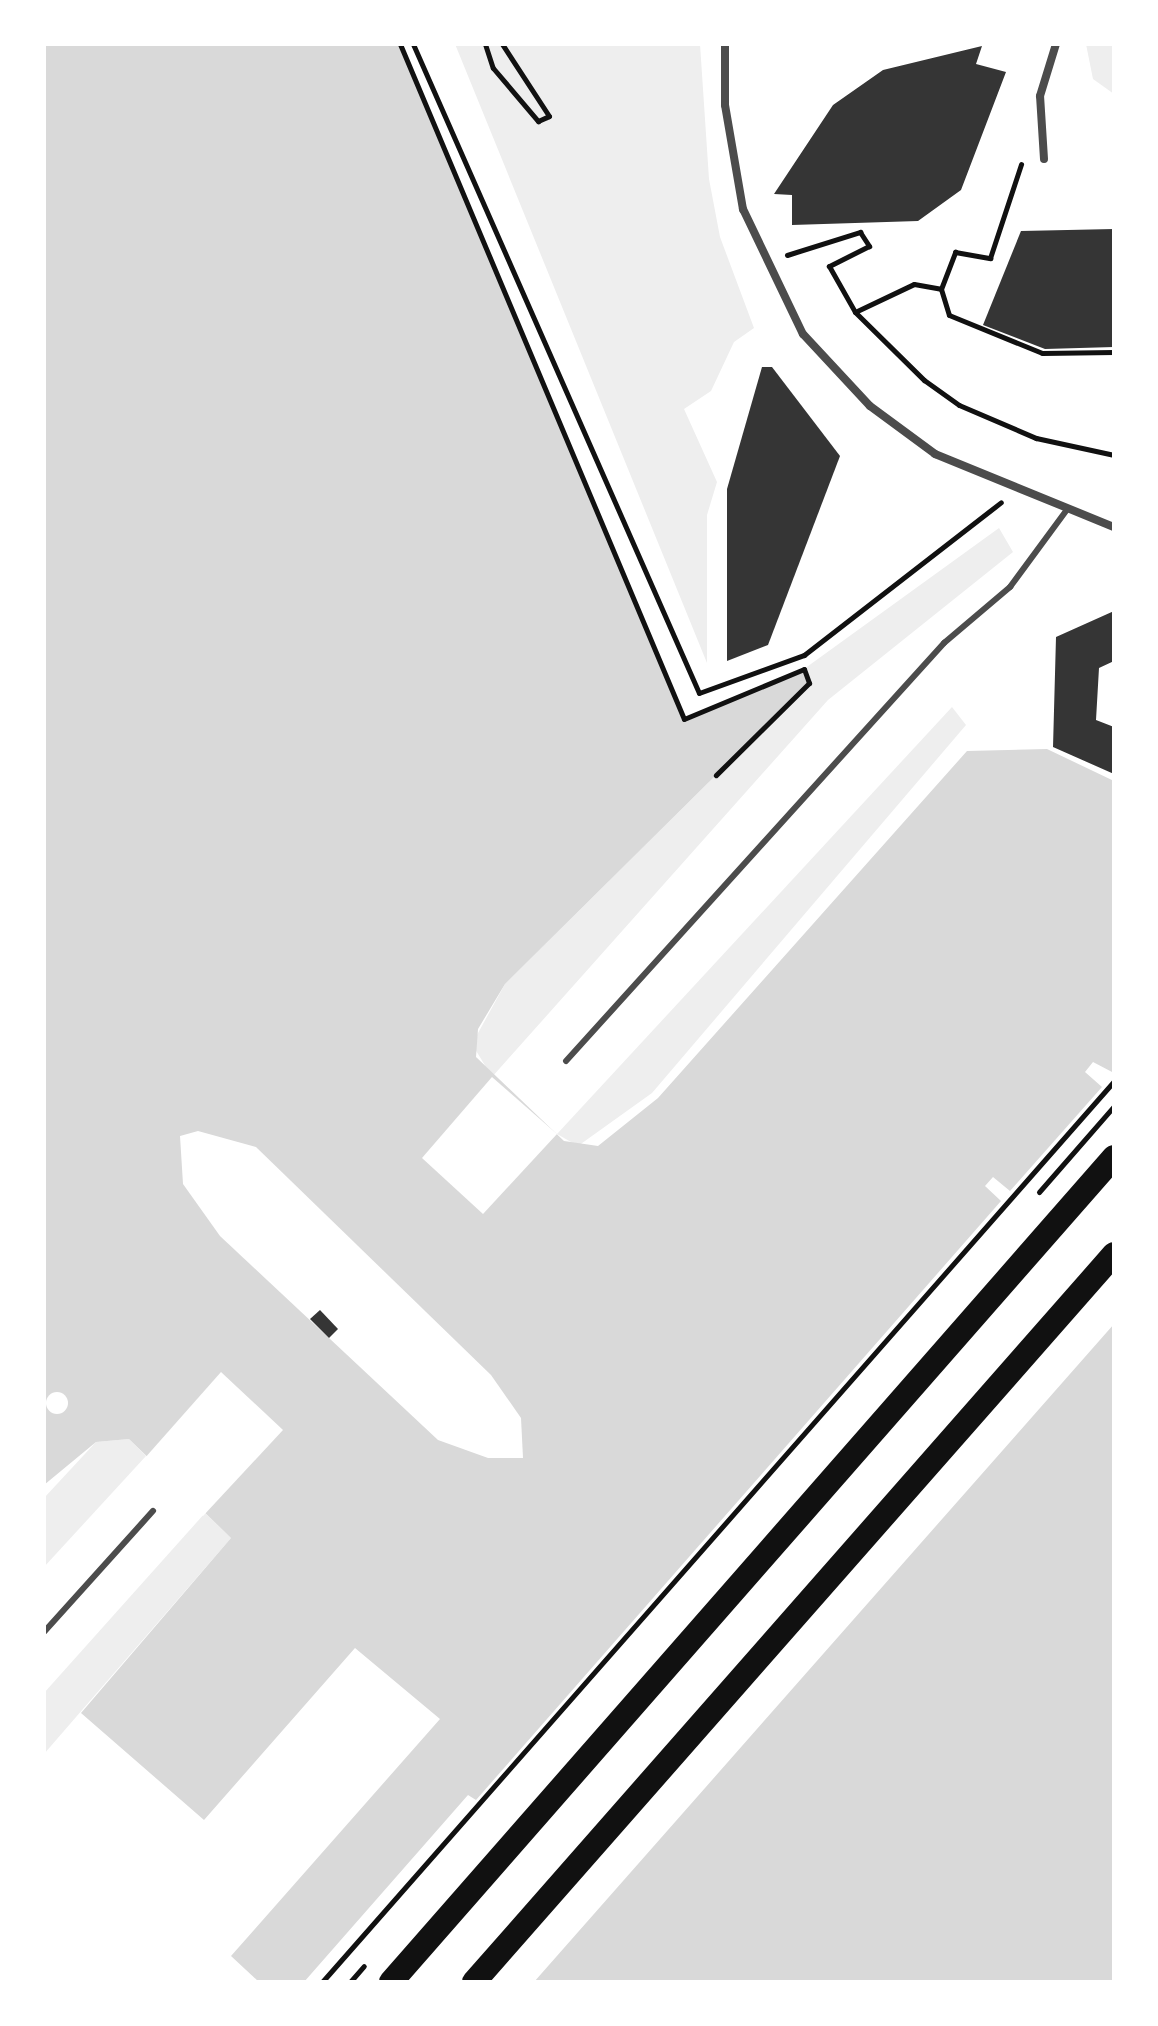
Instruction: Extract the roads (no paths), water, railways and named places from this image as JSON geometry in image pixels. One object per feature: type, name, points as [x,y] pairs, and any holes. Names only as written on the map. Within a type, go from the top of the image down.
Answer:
[{"type":"highway","points":[[391,1982],[1114,1157]]},
{"type":"highway","points":[[474,1982],[1114,1254]]},
{"type":"street","points":[[725,44],[725,105],[743,209],[803,334],[901,431],[1011,487],[1066,511],[1114,527]]},
{"type":"street","points":[[1044,159],[1040,96],[1056,44]]},
{"type":"lane","points":[[566,1061],[944,643],[1010,587],[1066,511]]},
{"type":"lane","points":[[44,1632],[153,1511]]}]
